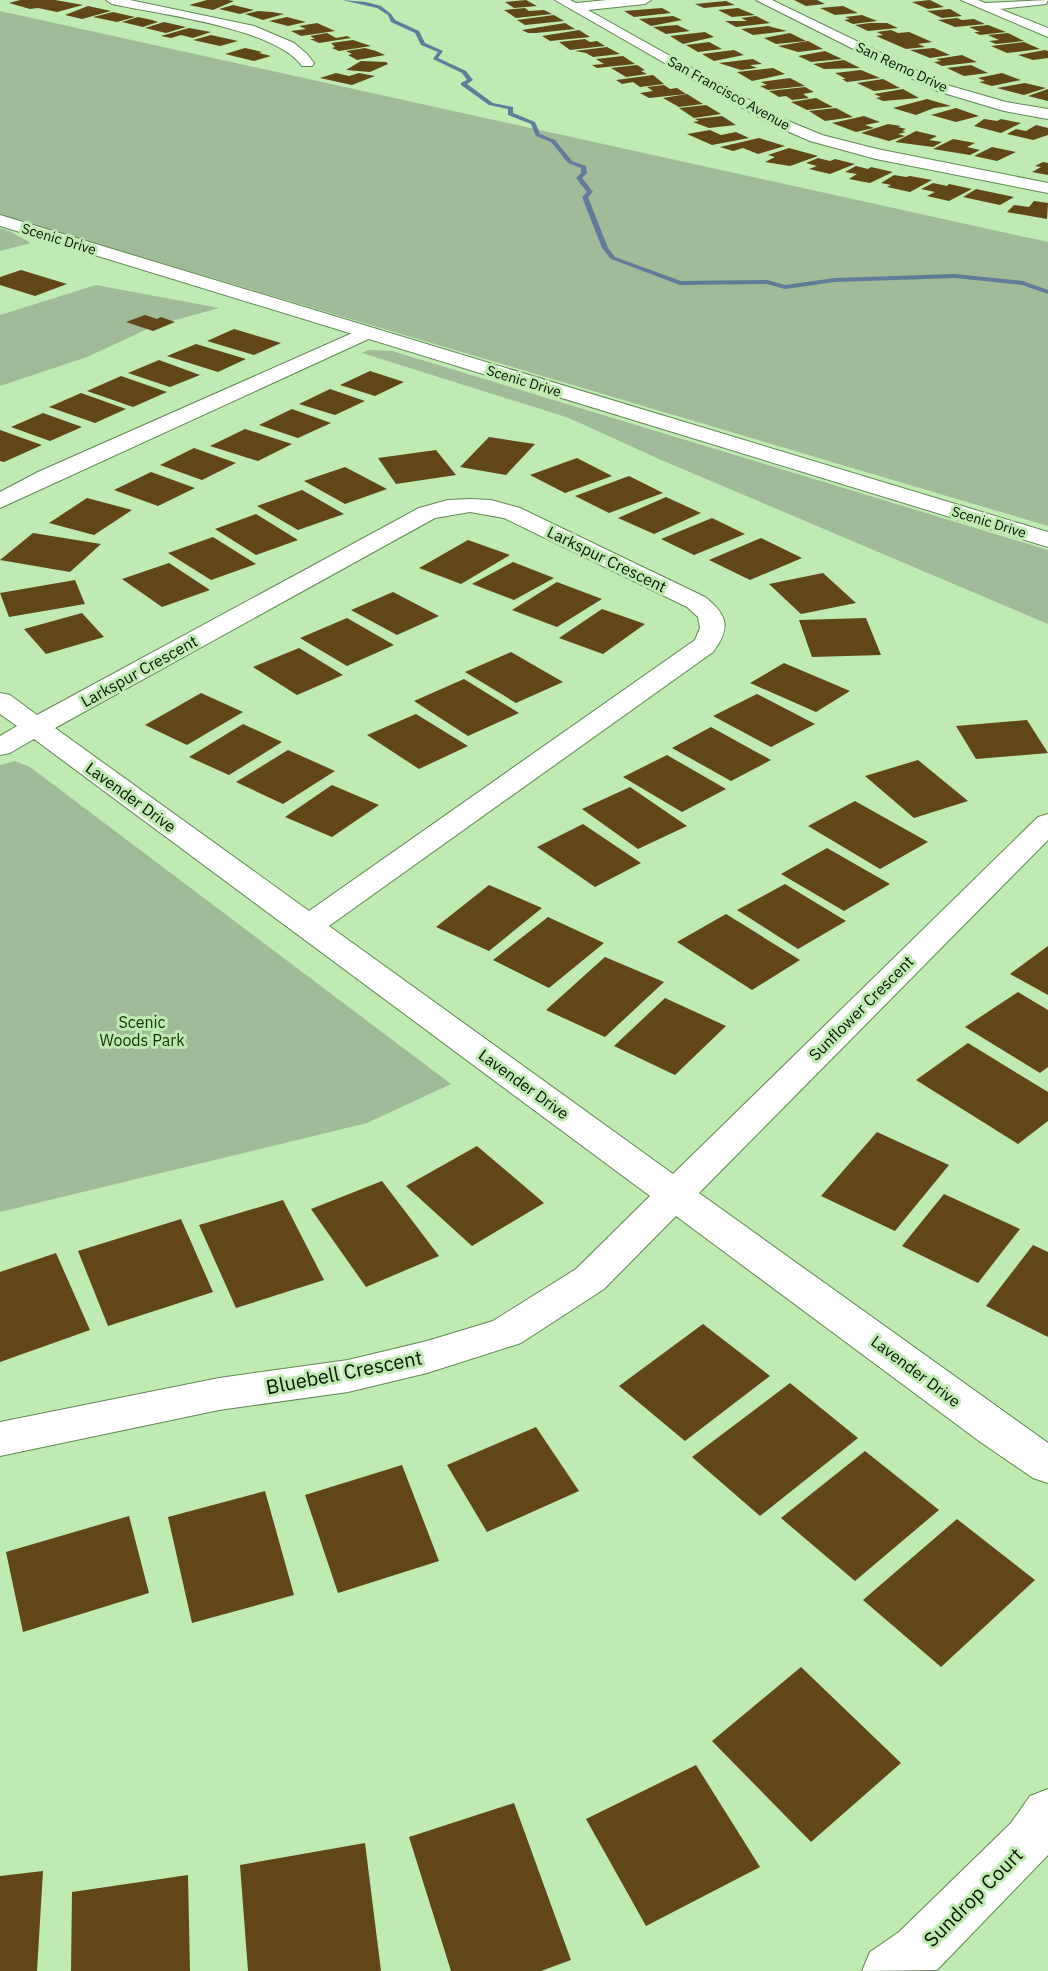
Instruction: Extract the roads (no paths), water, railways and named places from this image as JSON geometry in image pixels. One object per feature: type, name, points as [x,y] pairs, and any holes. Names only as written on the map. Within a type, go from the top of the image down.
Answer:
[{"type":"street","points":[[112,0],[249,29],[268,36],[287,47],[304,57],[307,63]]},
{"type":"street","name":"San Francisco Avenue","points":[[561,0],[776,121],[816,138],[876,154],[1048,188]]},
{"type":"street","points":[[576,7],[645,0]]},
{"type":"street","name":"San Remo Drive","points":[[762,0],[942,88],[1004,106],[1048,114]]},
{"type":"street","points":[[967,0],[1048,33]]},
{"type":"street","points":[[984,7],[1046,0]]},
{"type":"street","name":"Scenic Drive","points":[[0,220],[1048,540]]},
{"type":"street","points":[[0,501],[46,477],[366,333]]},
{"type":"street","name":"Larkspur Crescent","points":[[36,728],[408,523],[444,507],[463,504],[485,505],[512,513],[696,602],[707,610],[714,625],[714,632],[704,646],[307,927]]},
{"type":"street","name":"Lavender Drive","points":[[0,701],[994,1429],[1048,1466]]},
{"type":"street","points":[[0,747],[36,728]]},
{"type":"street","name":"Sunflower Crescent","points":[[675,1194],[1048,823]]},
{"type":"street","name":"Bluebell Crescent","points":[[0,1439],[219,1394],[348,1376],[427,1357],[507,1332],[590,1279],[675,1194]]},
{"type":"street","name":"Sundrop Court","points":[[889,1971],[918,1952],[1029,1840],[1048,1813]]},
{"type":"waterway","points":[[344,0],[379,7],[385,10],[393,21],[417,32],[423,44],[441,52],[435,58],[464,72],[470,80],[463,84],[491,104],[511,108],[510,114],[533,123],[538,135],[553,141],[570,162],[584,167],[584,173],[579,178],[590,192],[585,197],[605,248],[613,258],[680,283],[767,282],[785,287],[835,280],[955,276],[1023,283],[1048,292]]},
{"type":"park label","name":"Scenic Woods Park","points":[[142,1031]]}]
